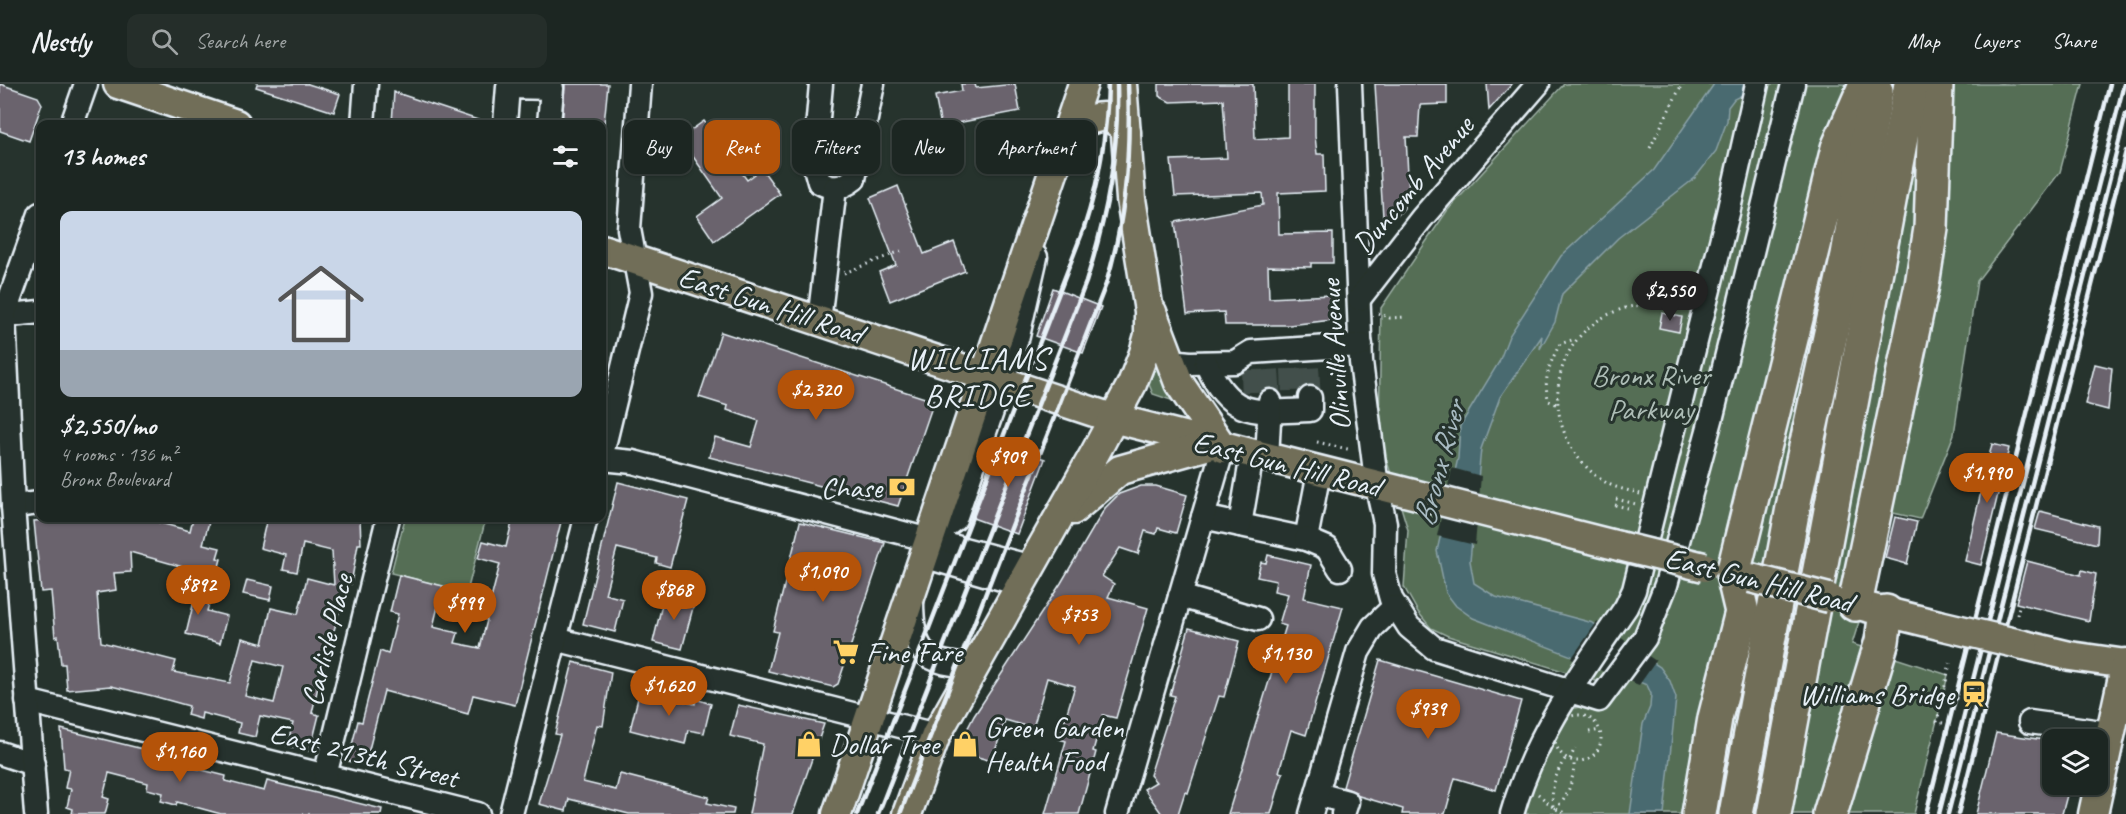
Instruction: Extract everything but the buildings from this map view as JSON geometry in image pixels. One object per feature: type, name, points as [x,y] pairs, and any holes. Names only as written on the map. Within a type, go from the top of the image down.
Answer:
[{"type":"highway","points":[[1699,814],[1715,718],[1742,612],[1729,573],[1838,148],[1866,84]]},
{"type":"highway","points":[[1736,814],[1795,497],[1848,255],[1877,84]]},
{"type":"highway","points":[[1774,814],[1911,84]]},
{"type":"highway","points":[[1830,814],[1882,641],[1857,604],[1922,285],[1931,228],[1936,84]]},
{"type":"main road","points":[[118,84],[224,120]]},
{"type":"main road","points":[[1072,120],[1083,84]]},
{"type":"main road","points":[[907,814],[936,735],[1052,531],[1132,384],[1144,353],[1149,335],[1147,297],[1131,199],[1122,84]]},
{"type":"main road","points":[[1085,120],[1101,116],[1116,121],[1126,132]]},
{"type":"main road","points":[[837,814],[912,585],[994,378],[1054,174]]},
{"type":"main road","name":"East Gun Hill Road","points":[[606,250],[1112,418],[1377,487],[1940,625],[2070,656],[2126,663]]},
{"type":"main road","points":[[1052,531],[1094,490],[1120,470],[1217,446],[1185,394],[1170,361],[1147,297]]},
{"type":"main road","points":[[2093,814],[2114,742],[2126,663]]},
{"type":"street","points":[[73,120],[86,84]]},
{"type":"street","points":[[363,120],[366,84]]},
{"type":"street","points":[[606,420],[611,378],[641,293],[637,261],[629,229],[640,84]]},
{"type":"street","points":[[821,84],[813,164],[819,182],[835,188],[843,187],[854,179],[873,84]]},
{"type":"street","name":"Olinville Avenue","points":[[1350,84],[1367,306],[1361,345],[1377,487],[1385,523],[1384,574],[1394,607],[1414,634],[1434,648],[1599,700],[1645,638],[1659,607]]},
{"type":"street","name":"Duncomb Avenue","points":[[1367,306],[1428,211],[1538,84]]},
{"type":"street","points":[[1512,814],[1540,739],[1569,690],[1630,599],[1653,495],[1746,138],[1757,84]]},
{"type":"street","points":[[505,120],[508,85],[552,88],[549,120]]},
{"type":"street","points":[[1630,599],[1659,607],[1689,502],[1792,88]]},
{"type":"street","points":[[1746,138],[1778,145]]},
{"type":"street","points":[[819,321],[835,188]]},
{"type":"street","points":[[36,225],[2,315],[13,506],[8,543],[27,701],[36,814]]},
{"type":"street","points":[[2,315],[36,312]]},
{"type":"street","points":[[1170,361],[1206,363],[1300,359],[1361,345]]},
{"type":"street","points":[[1206,363],[1216,387],[1238,405],[1262,406],[1299,402]]},
{"type":"street","points":[[1240,525],[1260,457],[1262,406]]},
{"type":"street","points":[[1117,814],[1203,517],[1217,446]]},
{"type":"street","points":[[606,459],[633,462],[1027,576]]},
{"type":"street","points":[[1306,539],[1319,472]]},
{"type":"street","points":[[1653,495],[1689,502]]},
{"type":"street","points":[[13,506],[36,503]]},
{"type":"street","points":[[1203,517],[1306,539],[1327,548],[1340,569]]},
{"type":"street","name":"Carlisle Place","points":[[325,776],[387,522]]},
{"type":"street","points":[[511,814],[585,522]]},
{"type":"street","points":[[912,585],[912,627],[919,647],[941,662],[976,666]]},
{"type":"street","points":[[1180,596],[1258,619]]},
{"type":"street","points":[[1343,814],[1347,802],[1314,804],[1358,652],[1373,627],[1394,607]]},
{"type":"street","points":[[555,639],[936,735]]},
{"type":"street","name":"East 213th Street","points":[[27,701],[478,814]]},
{"type":"street","points":[[2030,722],[2114,742]]},
{"type":"street","points":[[0,753],[33,764]]},
{"type":"path","points":[[1650,148],[1682,84]]},
{"type":"path","points":[[824,282],[901,251]]},
{"type":"path","points":[[1557,404],[1549,401],[1546,392],[1549,368],[1560,344],[1577,338],[1593,325],[1622,309],[1653,303],[1691,309]]},
{"type":"path","points":[[1367,306],[1390,318],[1406,317]]},
{"type":"path","points":[[1577,338],[1560,372],[1557,404],[1564,435],[1581,463],[1606,483],[1653,495]]},
{"type":"path","points":[[1317,442],[1352,450]]},
{"type":"path","points":[[1616,499],[1636,504]]},
{"type":"path","points":[[1615,505],[1628,508]]},
{"type":"path","points":[[2017,615],[2019,607]]},
{"type":"path","points":[[1943,723],[1937,722],[1950,663]]},
{"type":"path","points":[[1552,814],[1554,808],[1551,796],[1562,764],[1570,759],[1588,759],[1593,755],[1600,743],[1598,724]]},
{"type":"path","points":[[1589,732],[1600,730]]},
{"type":"path","points":[[1570,759],[1575,748]]},
{"type":"path","points":[[1554,808],[1564,801],[1575,768],[1570,759]]},
{"type":"path","points":[[1554,808],[1568,814]]},
{"type":"green space","name":"Bronx River Parkway","points":[[1564,84],[2083,84],[2060,172],[1977,281],[1954,434],[1920,519],[1893,513],[1852,644],[1948,675],[1914,814],[1521,814],[1567,710],[1579,707],[1599,713],[1619,688],[1448,636],[1431,628],[1418,612],[1404,587],[1408,530],[1379,435],[1381,308],[1447,211]]},
{"type":"green space","points":[[1158,363],[1174,401],[1153,394],[1148,382]]},
{"type":"green space","points":[[404,522],[485,522],[467,592],[391,573]]},
{"type":"water","points":[[1714,84],[1765,84],[1734,99],[1728,107],[1727,121],[1716,151],[1695,178],[1618,238],[1562,294],[1555,322],[1540,349],[1542,336],[1500,397],[1481,449],[1470,561],[1474,583],[1496,597],[1593,623],[1660,667],[1670,681],[1676,698],[1664,814],[1630,814],[1643,724],[1650,707],[1651,694],[1647,685],[1473,618],[1456,606],[1446,593],[1437,551],[1458,458],[1460,426],[1499,362],[1509,336],[1561,256],[1654,170]]},
{"type":"pier","points":[[1452,468],[1481,476],[1475,545],[1437,536]]},
{"type":"pier","points":[[1597,622],[1656,661],[1639,685],[1571,659]]},
{"type":"tunnel","points":[[1308,368],[1310,398]]},
{"type":"tunnel","points":[[1292,369],[1293,399]]},
{"type":"tunnel","points":[[1252,370],[1253,401]]},
{"type":"tunnel","points":[[1268,370],[1270,401]]},
{"type":"railway","points":[[857,814],[1084,228],[1101,157],[1108,84]]},
{"type":"railway","points":[[878,814],[1086,282],[1106,209],[1114,160],[1117,84]]},
{"type":"railway","points":[[900,814],[1106,284],[1113,260],[1126,185],[1129,135],[1128,84]]},
{"type":"railway","points":[[1926,814],[2110,84]]},
{"type":"railway","points":[[1939,814],[2124,84]]},
{"type":"railway","points":[[1948,814],[2126,114]]},
{"type":"railway","points":[[1958,814],[2126,151]]},
{"type":"place","name":"Chase","points":[[902,487]]},
{"type":"place","name":"Fine Fare","points":[[846,652]]},
{"type":"place","name":"Williams Bridge","points":[[1974,694]]},
{"type":"place","name":"Dollar Tree","points":[[809,744]]},
{"type":"place","name":"Green Garden Health Food","points":[[965,744]]},
{"type":"district","name":"WILLIAMS BRIDGE","points":[[978,376]]},
{"type":"water label","name":"Bronx River","points":[[1439,464]]}]
